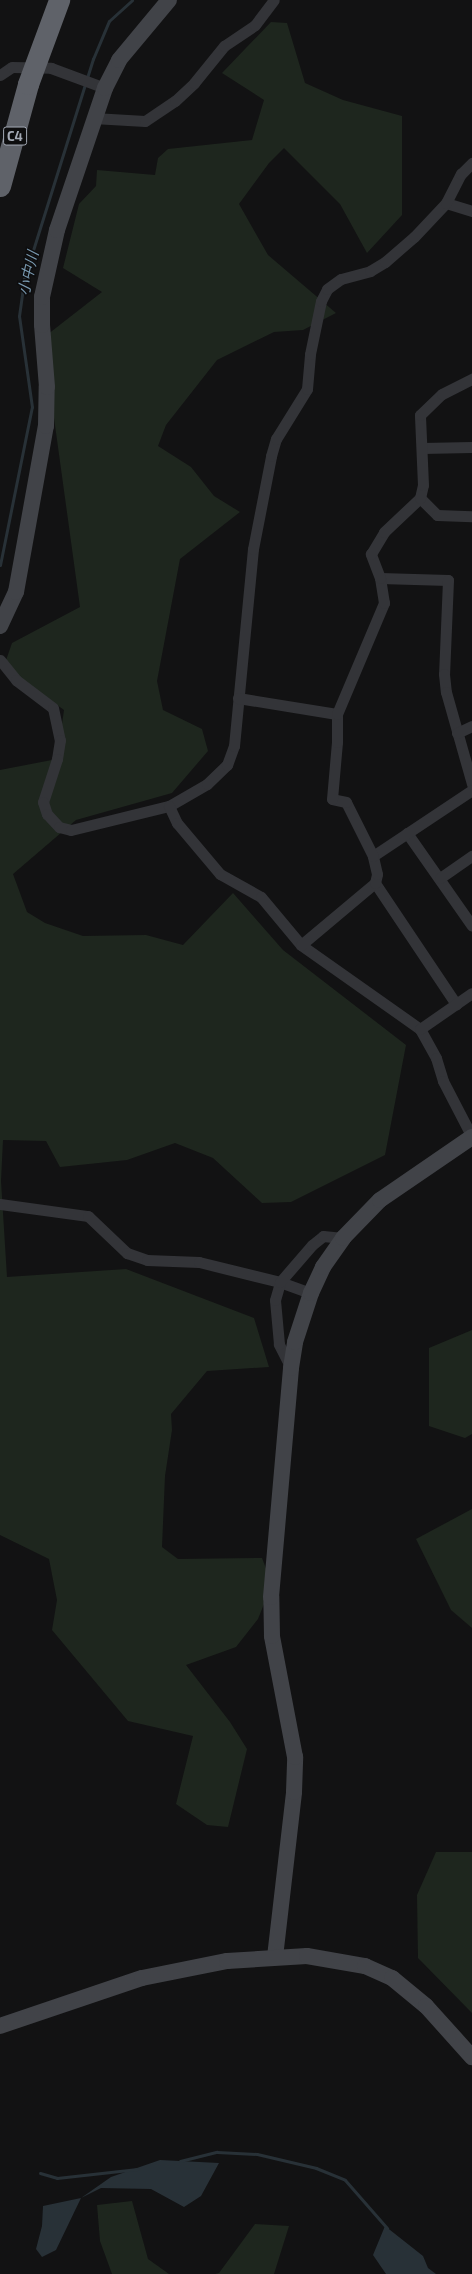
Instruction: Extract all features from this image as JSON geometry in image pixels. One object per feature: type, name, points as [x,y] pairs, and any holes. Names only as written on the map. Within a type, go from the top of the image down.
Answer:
[{"type":"highway","name":"C4","points":[[0,160],[59,0]]},
{"type":"highway","name":"C4","points":[[0,186],[28,84]]},
{"type":"street","points":[[0,626],[16,592],[46,426],[47,387],[42,297],[48,263],[93,118],[105,88],[119,60],[169,0]]},
{"type":"street","points":[[93,118],[145,121],[175,101],[194,83],[224,46],[256,25],[274,0]]},
{"type":"street","points":[[0,75],[12,67],[51,68],[105,88]]},
{"type":"street","points":[[0,660],[16,680],[53,708],[60,740],[57,759],[43,802],[47,814],[59,826],[71,830],[169,806],[207,784],[228,765],[234,746],[253,549],[271,456],[276,439],[307,389],[310,354],[321,301],[327,289],[341,279],[370,271],[385,262],[414,237],[446,203],[461,174],[472,163]]},
{"type":"street","points":[[446,203],[472,211]]},
{"type":"street","points":[[301,945],[375,882],[377,874],[373,856],[346,802],[332,799],[338,742],[337,714],[384,603],[380,578],[370,554],[384,532],[420,498],[423,485],[420,415],[442,394],[472,379]]},
{"type":"street","points":[[422,448],[472,447]]},
{"type":"street","points":[[420,498],[437,515],[472,516]]},
{"type":"street","points":[[380,578],[448,580],[444,674],[457,733],[472,784]]},
{"type":"street","points":[[238,698],[337,714]]},
{"type":"street","points":[[457,733],[472,726]]},
{"type":"street","points":[[373,856],[472,790]]},
{"type":"street","points":[[169,806],[177,822],[220,874],[261,897],[301,945],[420,1029],[436,1058],[443,1082],[472,1137],[380,1200],[343,1238],[310,1293],[295,1342],[290,1368],[271,1597],[272,1636],[295,1757],[294,1792],[275,1957]]},
{"type":"street","points":[[407,832],[472,925]]},
{"type":"street","points":[[440,878],[472,856]]},
{"type":"street","points":[[375,882],[456,1004]]},
{"type":"street","points":[[420,1029],[472,993]]},
{"type":"street","points":[[0,1204],[88,1216],[127,1253],[147,1260],[199,1262],[280,1282],[310,1293]]},
{"type":"street","points":[[290,1368],[279,1344],[275,1300],[280,1282],[312,1245],[323,1236],[343,1238]]},
{"type":"street","points":[[0,2026],[142,1978],[199,1965],[275,1957],[334,1959],[365,1966],[392,1978],[426,2006],[472,2058]]},
{"type":"shaded area","points":[[271,22],[287,23],[305,83],[343,100],[402,116],[402,215],[367,253],[340,204],[284,148],[269,163],[239,204],[268,255],[336,313],[303,330],[274,332],[217,360],[166,425],[158,446],[191,467],[214,496],[240,512],[180,559],[157,681],[163,710],[202,729],[208,751],[172,793],[76,820],[13,874],[27,912],[45,923],[83,936],[146,935],[183,945],[233,893],[283,950],[406,1045],[385,1155],[291,1202],[262,1203],[213,1158],[175,1143],[127,1160],[60,1167],[46,1141],[3,1140],[1,1181],[7,1277],[126,1269],[254,1318],[269,1367],[207,1371],[171,1414],[172,1430],[165,1476],[162,1547],[178,1559],[262,1558],[272,1584],[258,1619],[236,1647],[186,1665],[230,1722],[247,1749],[228,1827],[207,1825],[176,1804],[193,1736],[128,1721],[52,1630],[57,1600],[49,1559],[0,1535],[0,770],[57,759],[64,710],[4,666],[12,643],[80,607],[43,338],[102,292],[63,268],[79,204],[96,186],[97,170],[155,175],[158,158],[168,149],[252,140],[264,100],[222,73]]},
{"type":"shaded area","points":[[472,1330],[472,1434],[465,1438],[429,1426],[429,1348]]},
{"type":"shaded area","points":[[472,1509],[472,1628],[451,1610],[416,1539]]},
{"type":"shaded area","points":[[436,1852],[472,1852],[472,2013],[418,1958],[417,1895]]},
{"type":"shaded area","points":[[160,2160],[219,2163],[201,2196],[184,2207],[151,2189],[101,2188],[81,2198],[111,2177]]},
{"type":"shaded area","points":[[81,2198],[56,2250],[42,2257],[36,2249],[42,2226],[43,2206]]},
{"type":"shaded area","points":[[132,2201],[148,2259],[169,2274],[112,2274],[100,2241],[97,2205]]},
{"type":"shaded area","points":[[255,2224],[289,2226],[274,2274],[215,2274],[219,2273]]},
{"type":"shaded area","points":[[385,2226],[423,2256],[428,2268],[436,2274],[386,2274],[373,2255]]},
{"type":"waterway","name":"小中川","points":[[0,565],[32,407],[19,316],[24,279],[93,59],[109,21],[132,0]]},
{"type":"waterway","points":[[180,2161],[217,2152],[257,2154],[316,2168],[345,2180],[387,2228]]},
{"type":"waterway","points":[[40,2173],[57,2178],[137,2169]]}]
